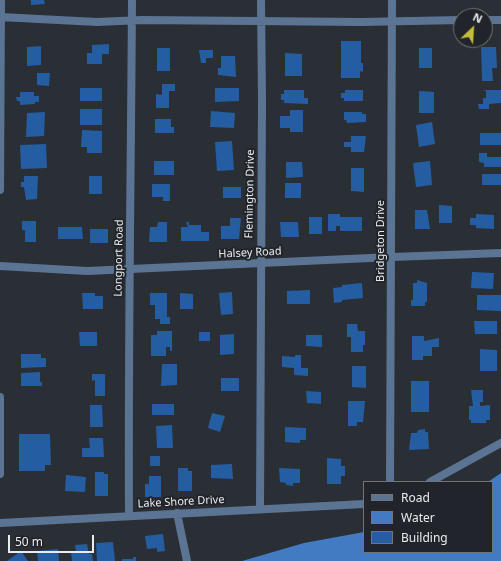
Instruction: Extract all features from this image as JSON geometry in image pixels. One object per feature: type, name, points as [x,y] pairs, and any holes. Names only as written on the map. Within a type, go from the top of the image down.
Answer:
[{"type":"street","points":[[0,190],[1,0]]},
{"type":"street","name":"Longport Road","points":[[129,516],[128,366],[132,0]]},
{"type":"street","name":"Flemington Drive","points":[[260,508],[261,0]]},
{"type":"street","name":"Bridgeton Drive","points":[[390,481],[392,0]]},
{"type":"street","points":[[0,17],[97,22],[132,20],[453,20]]},
{"type":"street","name":"Halsey Road","points":[[0,266],[87,272],[501,253]]},
{"type":"street","points":[[0,397],[0,474]]},
{"type":"street","points":[[432,481],[501,443]]},
{"type":"street","name":"Lake Shore Drive","points":[[0,523],[260,508],[363,504]]},
{"type":"street","points":[[177,513],[187,561]]},
{"type":"water","points":[[501,473],[501,561],[242,561],[304,543],[363,532],[363,553],[493,553],[493,481],[489,481]]},
{"type":"building","points":[[31,0],[44,0],[45,4],[31,5]]},
{"type":"building","points":[[341,41],[361,41],[361,63],[363,63],[363,72],[360,71],[360,78],[341,78]]},
{"type":"building","points":[[109,44],[109,54],[102,54],[102,64],[87,64],[87,53],[92,53],[92,45]]},
{"type":"building","points":[[41,46],[41,65],[27,66],[27,47]]},
{"type":"building","points":[[496,47],[497,68],[492,68],[493,81],[482,81],[481,48]]},
{"type":"building","points":[[157,48],[170,48],[170,71],[157,71]]},
{"type":"building","points":[[419,48],[432,48],[432,68],[419,68]]},
{"type":"building","points":[[199,50],[213,50],[213,58],[206,58],[206,63],[201,63]]},
{"type":"building","points":[[285,53],[302,54],[302,76],[285,76]]},
{"type":"building","points":[[221,56],[235,56],[236,77],[218,75],[218,68],[221,68]]},
{"type":"building","points":[[37,73],[50,73],[49,86],[37,85]]},
{"type":"building","points":[[162,84],[175,84],[175,91],[169,91],[169,108],[156,108],[156,94],[162,95]]},
{"type":"building","points":[[80,88],[102,88],[102,101],[80,101]]},
{"type":"building","points":[[215,88],[239,88],[239,101],[215,102]]},
{"type":"building","points":[[284,90],[304,90],[304,98],[308,98],[308,104],[284,103],[284,100],[281,100],[281,94],[284,94]]},
{"type":"building","points":[[345,90],[363,90],[363,101],[344,101],[344,98],[341,98],[341,93],[345,93]]},
{"type":"building","points":[[483,90],[501,90],[501,103],[489,104],[489,109],[479,109],[478,104],[483,104],[483,98],[486,98],[486,91]]},
{"type":"building","points":[[419,91],[434,92],[434,113],[419,113]]},
{"type":"building","points":[[20,92],[34,92],[34,96],[39,96],[39,102],[35,102],[35,104],[20,105],[20,101],[17,101],[16,97],[20,97]]},
{"type":"building","points":[[80,109],[102,109],[102,125],[80,125]]},
{"type":"building","points":[[290,110],[303,110],[303,132],[290,132],[290,128],[280,128],[280,116],[290,116]]},
{"type":"building","points":[[211,111],[235,113],[234,128],[210,127]]},
{"type":"building","points":[[45,112],[44,136],[26,137],[27,113]]},
{"type":"building","points":[[344,112],[362,112],[362,114],[366,114],[366,122],[347,123],[346,120],[344,120]]},
{"type":"building","points":[[155,119],[171,119],[171,127],[174,127],[174,133],[155,133]]},
{"type":"building","points":[[432,122],[435,144],[419,147],[416,125]]},
{"type":"building","points":[[82,130],[102,131],[102,153],[87,153],[87,147],[81,147]]},
{"type":"building","points":[[480,133],[501,133],[501,145],[480,145]]},
{"type":"building","points":[[351,136],[366,136],[364,152],[351,152],[351,147],[344,147],[344,142],[351,142]]},
{"type":"building","points":[[232,141],[234,170],[217,171],[215,142]]},
{"type":"building","points":[[46,144],[47,168],[21,169],[20,145]]},
{"type":"building","points":[[479,153],[487,153],[487,157],[501,157],[501,167],[484,167],[484,163],[479,162]]},
{"type":"building","points":[[154,161],[174,161],[174,175],[154,175]]},
{"type":"building","points":[[430,161],[432,185],[416,187],[413,163]]},
{"type":"building","points":[[286,162],[302,162],[303,177],[286,178]]},
{"type":"building","points":[[351,168],[364,168],[364,192],[351,191]]},
{"type":"building","points":[[482,174],[501,174],[501,185],[482,185]]},
{"type":"building","points":[[24,176],[38,176],[37,199],[26,200],[24,187],[21,187],[21,182],[24,182]]},
{"type":"building","points":[[89,176],[102,176],[102,194],[89,194]]},
{"type":"building","points":[[285,183],[301,183],[301,198],[285,198]]},
{"type":"building","points":[[152,184],[170,184],[170,201],[163,201],[163,197],[152,197]]},
{"type":"building","points":[[223,187],[241,187],[241,198],[223,198]]},
{"type":"building","points":[[439,205],[452,206],[452,223],[439,223]]},
{"type":"building","points":[[415,210],[427,210],[430,229],[415,229]]},
{"type":"building","points":[[328,214],[340,214],[340,217],[362,217],[362,231],[340,231],[340,226],[336,226],[336,231],[328,231]]},
{"type":"building","points":[[476,214],[494,215],[494,229],[476,228],[476,225],[470,225],[470,218],[476,218]]},
{"type":"building","points":[[309,217],[322,217],[322,234],[309,234]]},
{"type":"building","points":[[230,218],[241,218],[239,239],[221,239],[221,226],[230,226]]},
{"type":"building","points":[[22,221],[36,221],[36,242],[25,242],[25,230],[22,230]]},
{"type":"building","points":[[158,222],[167,222],[167,242],[149,242],[150,227],[157,227]]},
{"type":"building","points":[[186,222],[189,222],[189,225],[201,225],[201,232],[209,232],[209,241],[181,241],[181,227],[188,227]]},
{"type":"building","points":[[280,222],[298,222],[299,237],[281,237]]},
{"type":"building","points":[[58,227],[82,227],[83,239],[58,239]]},
{"type":"building","points":[[90,229],[108,229],[108,243],[90,243]]},
{"type":"building","points":[[472,272],[494,273],[493,289],[471,288]]},
{"type":"building","points":[[417,280],[427,283],[427,302],[425,302],[425,306],[411,306],[411,300],[413,300],[413,283],[417,283]]},
{"type":"building","points":[[362,283],[363,298],[342,300],[342,302],[334,303],[333,288],[342,287],[342,285]]},
{"type":"building","points":[[310,290],[310,304],[287,304],[287,291]]},
{"type":"building","points":[[232,292],[233,314],[221,315],[219,293]]},
{"type":"building","points":[[82,293],[95,293],[95,296],[103,296],[103,309],[83,309]]},
{"type":"building","points":[[150,293],[167,293],[167,317],[170,317],[170,324],[160,324],[160,319],[155,319],[155,305],[150,305]]},
{"type":"building","points":[[180,293],[193,294],[193,309],[180,309]]},
{"type":"building","points":[[477,295],[501,295],[501,311],[477,310]]},
{"type":"building","points":[[474,321],[497,321],[497,334],[475,334]]},
{"type":"building","points":[[347,324],[357,324],[358,331],[365,331],[365,345],[363,345],[363,352],[351,352],[351,337],[347,337]]},
{"type":"building","points":[[157,331],[172,331],[172,351],[170,351],[170,347],[166,347],[166,356],[151,356],[151,335],[157,335]]},
{"type":"building","points":[[79,332],[97,332],[97,346],[80,346]]},
{"type":"building","points":[[199,332],[210,332],[210,341],[199,341]]},
{"type":"building","points":[[234,334],[234,354],[220,355],[220,335]]},
{"type":"building","points":[[306,335],[322,335],[322,347],[306,346]]},
{"type":"building","points":[[412,336],[424,336],[424,341],[439,338],[439,347],[432,347],[432,356],[423,356],[423,360],[412,360]]},
{"type":"building","points":[[480,349],[497,350],[497,371],[480,371]]},
{"type":"building","points":[[21,354],[41,354],[41,358],[46,358],[46,367],[21,368]]},
{"type":"building","points":[[295,355],[301,355],[301,368],[308,368],[308,376],[294,375],[294,368],[282,367],[282,356],[295,357]]},
{"type":"building","points":[[162,364],[177,364],[177,385],[161,386]]},
{"type":"building","points":[[352,366],[366,366],[366,388],[352,387]]},
{"type":"building","points":[[40,372],[40,382],[42,382],[42,386],[21,386],[21,373]]},
{"type":"building","points":[[92,374],[105,374],[105,396],[95,396],[95,380],[92,381]]},
{"type":"building","points":[[221,378],[239,378],[239,391],[221,391]]},
{"type":"building","points":[[411,381],[429,381],[429,412],[411,412]]},
{"type":"building","points":[[471,390],[483,390],[483,402],[480,402],[480,406],[490,405],[490,420],[486,420],[486,423],[471,423],[471,420],[469,420],[469,406],[473,406]]},
{"type":"building","points":[[306,391],[321,392],[321,404],[307,403]]},
{"type":"building","points":[[348,401],[365,401],[363,422],[357,422],[357,426],[348,426]]},
{"type":"building","points":[[152,404],[174,404],[174,415],[152,415]]},
{"type":"building","points":[[90,405],[102,405],[103,427],[90,427]]},
{"type":"building","points":[[212,413],[225,416],[220,432],[208,428]]},
{"type":"building","points":[[172,425],[173,448],[157,448],[156,426]]},
{"type":"building","points":[[285,427],[306,428],[306,440],[300,440],[300,443],[285,442]]},
{"type":"building","points":[[425,429],[425,432],[428,432],[429,449],[409,450],[411,433],[417,433],[418,430]]},
{"type":"building","points":[[19,434],[50,434],[51,465],[45,465],[45,471],[19,471]]},
{"type":"building","points":[[89,438],[103,438],[104,457],[82,457],[82,448],[90,448]]},
{"type":"building","points":[[150,456],[160,456],[160,466],[150,466]]},
{"type":"building","points":[[327,458],[341,459],[341,466],[345,466],[345,476],[341,476],[341,484],[327,484]]},
{"type":"building","points":[[232,464],[233,479],[211,478],[211,465]]},
{"type":"building","points":[[178,468],[188,468],[188,471],[192,471],[192,491],[178,491]]},
{"type":"building","points":[[279,468],[300,469],[300,483],[293,483],[293,486],[280,482]]},
{"type":"building","points":[[95,472],[104,472],[104,474],[108,474],[108,496],[95,496]]},
{"type":"building","points":[[66,475],[86,477],[85,492],[65,491]]},
{"type":"building","points":[[149,476],[161,476],[161,497],[145,497],[145,484],[149,484]]},
{"type":"building","points":[[163,534],[165,551],[157,552],[157,548],[147,549],[145,536]]},
{"type":"building","points":[[113,542],[115,561],[97,561],[96,543]]},
{"type":"building","points":[[87,544],[89,554],[92,554],[93,561],[72,561],[71,552],[76,552],[75,545]]},
{"type":"building","points":[[58,549],[59,561],[38,561],[37,551]]},
{"type":"building","points":[[21,551],[28,561],[7,561]]},
{"type":"building","points":[[133,557],[136,557],[136,561],[122,561],[122,559],[133,559]]}]
